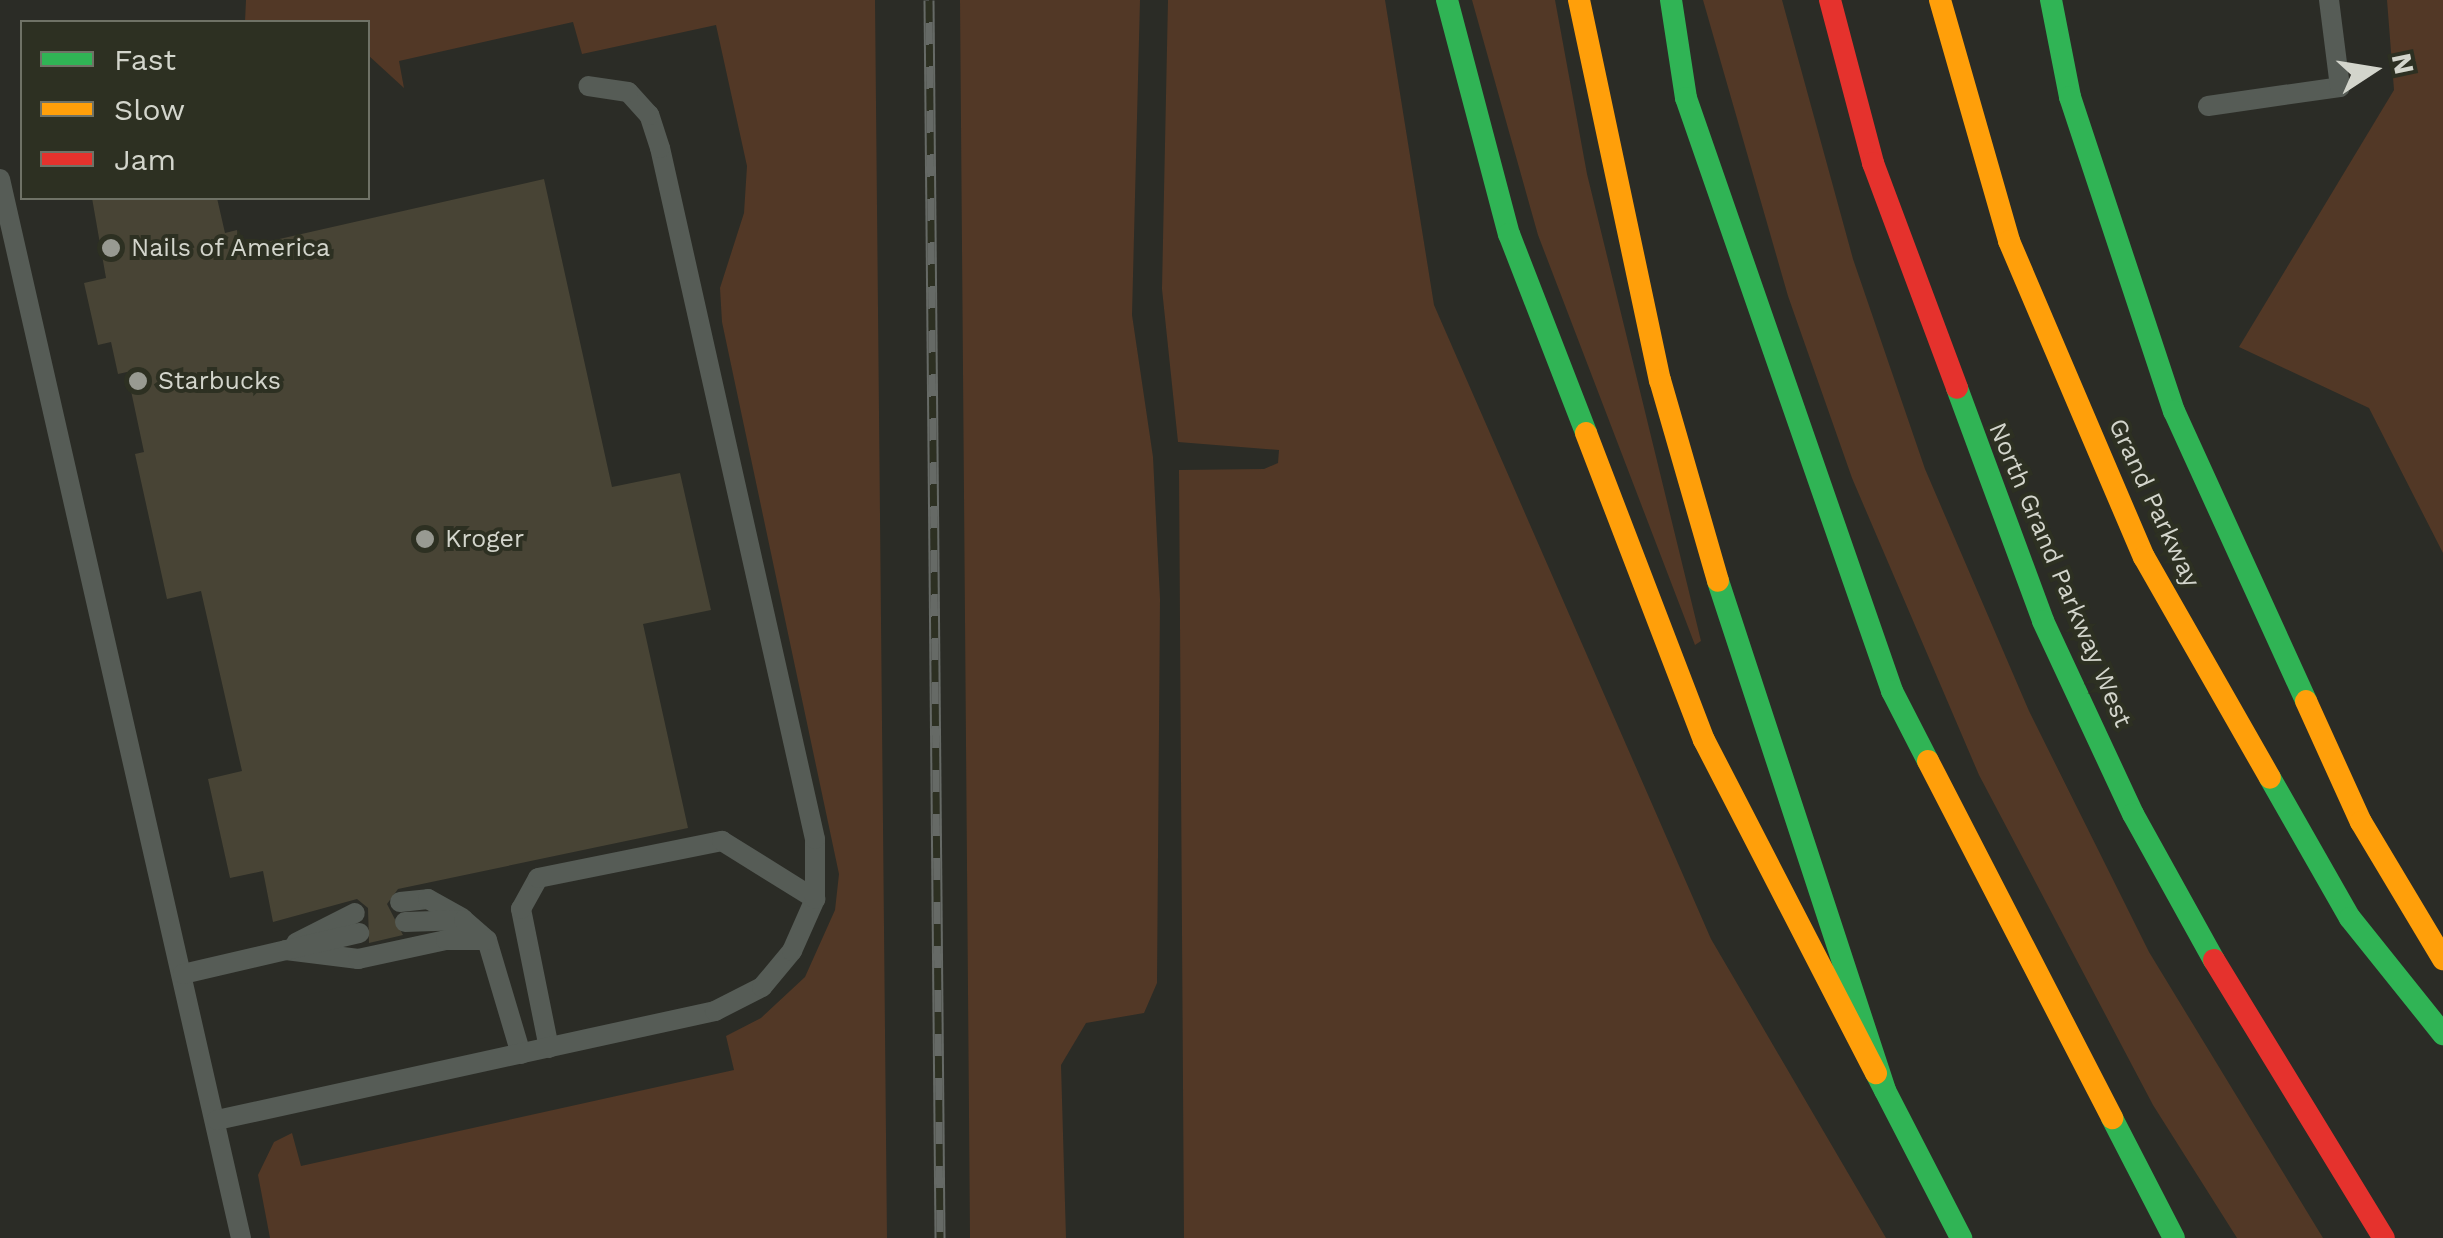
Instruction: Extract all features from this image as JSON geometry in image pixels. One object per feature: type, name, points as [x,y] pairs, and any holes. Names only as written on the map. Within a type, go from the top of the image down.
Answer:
[{"type":"main road","points":[[1447,0],[1509,234],[1704,740],[1961,1238]]},
{"type":"main road","points":[[1579,0],[1660,380],[1756,712],[1885,1090]]},
{"type":"main road","points":[[1671,0],[1686,98],[1892,691],[2174,1238]]},
{"type":"main road","name":"North Grand Parkway West","points":[[1830,0],[1873,164],[2043,621],[2133,814],[2266,1056],[2384,1238]]},
{"type":"main road","name":"Grand Parkway","points":[[1940,0],[2009,241],[2144,557],[2350,918],[2443,1034]]},
{"type":"main road","points":[[2050,0],[2070,97],[2174,411],[2361,822],[2443,959]]},
{"type":"lane","points":[[2208,106],[2340,87],[2329,0]]},
{"type":"lane","points":[[217,1120],[715,1011],[762,987],[792,950],[814,899],[815,838],[660,148],[648,116],[628,92],[588,86]]},
{"type":"lane","points":[[0,179],[241,1238]]},
{"type":"lane","points":[[549,1048],[521,909],[538,878],[722,841],[814,899]]},
{"type":"lane","points":[[402,912],[464,920],[487,940],[521,1054]]},
{"type":"lane","points":[[183,974],[286,950],[357,923]]},
{"type":"lane","points":[[286,950],[358,960],[446,940],[487,940]]},
{"type":"shaded area","points":[[246,0],[875,0],[887,1238],[270,1238],[258,1175],[274,1142],[292,1133],[301,1166],[734,1070],[726,1036],[761,1018],[805,977],[835,910],[839,874],[722,322],[720,288],[744,213],[747,166],[716,25],[582,54],[573,22],[399,61],[404,88],[370,57],[370,20],[245,20]]},
{"type":"shaded area","points":[[960,0],[1140,0],[1132,315],[1153,457],[1160,599],[1157,983],[1144,1013],[1086,1023],[1061,1065],[1066,1238],[970,1238]]},
{"type":"shaded area","points":[[1168,0],[1385,0],[1434,305],[1711,939],[1886,1238],[1184,1238],[1179,470],[1264,469],[1278,463],[1279,450],[1178,442],[1162,289]]},
{"type":"shaded area","points":[[1472,0],[1555,0],[1587,174],[1701,641],[1695,645],[1538,235]]},
{"type":"shaded area","points":[[1703,0],[1782,0],[1853,259],[1925,469],[2029,711],[2149,952],[2323,1238],[2237,1238],[2153,1105],[1979,775],[1852,478],[1788,296]]},
{"type":"shaded area","points":[[2387,0],[2443,0],[2443,553],[2369,408],[2239,347],[2394,90]]},
{"type":"building","name":"Kroger","points":[[544,179],[612,487],[680,473],[711,610],[643,624],[688,828],[398,889],[387,904],[403,935],[369,943],[368,908],[357,899],[273,922],[263,871],[230,878],[208,779],[242,771],[201,591],[167,599],[135,454],[144,452],[127,372],[118,374],[111,342],[98,345],[84,283],[106,278],[92,200],[217,200],[225,233],[237,230],[240,248]]},
{"type":"railway","points":[[929,0],[940,1238]]},
{"type":"traffic: fast","points":[[1447,0],[1509,234],[1586,433]]},
{"type":"traffic: fast","points":[[1671,0],[1686,98],[1892,691],[1928,761]]},
{"type":"traffic: fast","points":[[2051,0],[2070,97],[2174,411],[2306,701]]},
{"type":"traffic: fast","points":[[1957,388],[2043,621],[2133,814],[2214,960]]},
{"type":"traffic: fast","points":[[1718,581],[1885,1090]]},
{"type":"traffic: fast","points":[[2270,778],[2350,918],[2443,1034]]},
{"type":"traffic: fast","points":[[1876,1073],[1961,1238]]},
{"type":"traffic: fast","points":[[2112,1118],[2174,1238]]},
{"type":"traffic: slow","points":[[1579,0],[1660,380],[1718,581]]},
{"type":"traffic: slow","points":[[1940,0],[2009,241],[2144,557],[2270,778]]},
{"type":"traffic: slow","points":[[1586,433],[1704,740],[1876,1073]]},
{"type":"traffic: slow","points":[[2306,701],[2361,822],[2443,959]]},
{"type":"traffic: slow","points":[[1928,761],[2112,1118]]},
{"type":"traffic: jam","points":[[1830,0],[1873,163],[1957,388]]},
{"type":"traffic: jam","points":[[2214,960],[2384,1238]]},
{"type":"place","name":"Nails of America","points":[[111,248]]},
{"type":"place","name":"Starbucks","points":[[138,381]]},
{"type":"place","name":"Kroger","points":[[425,539]]}]
